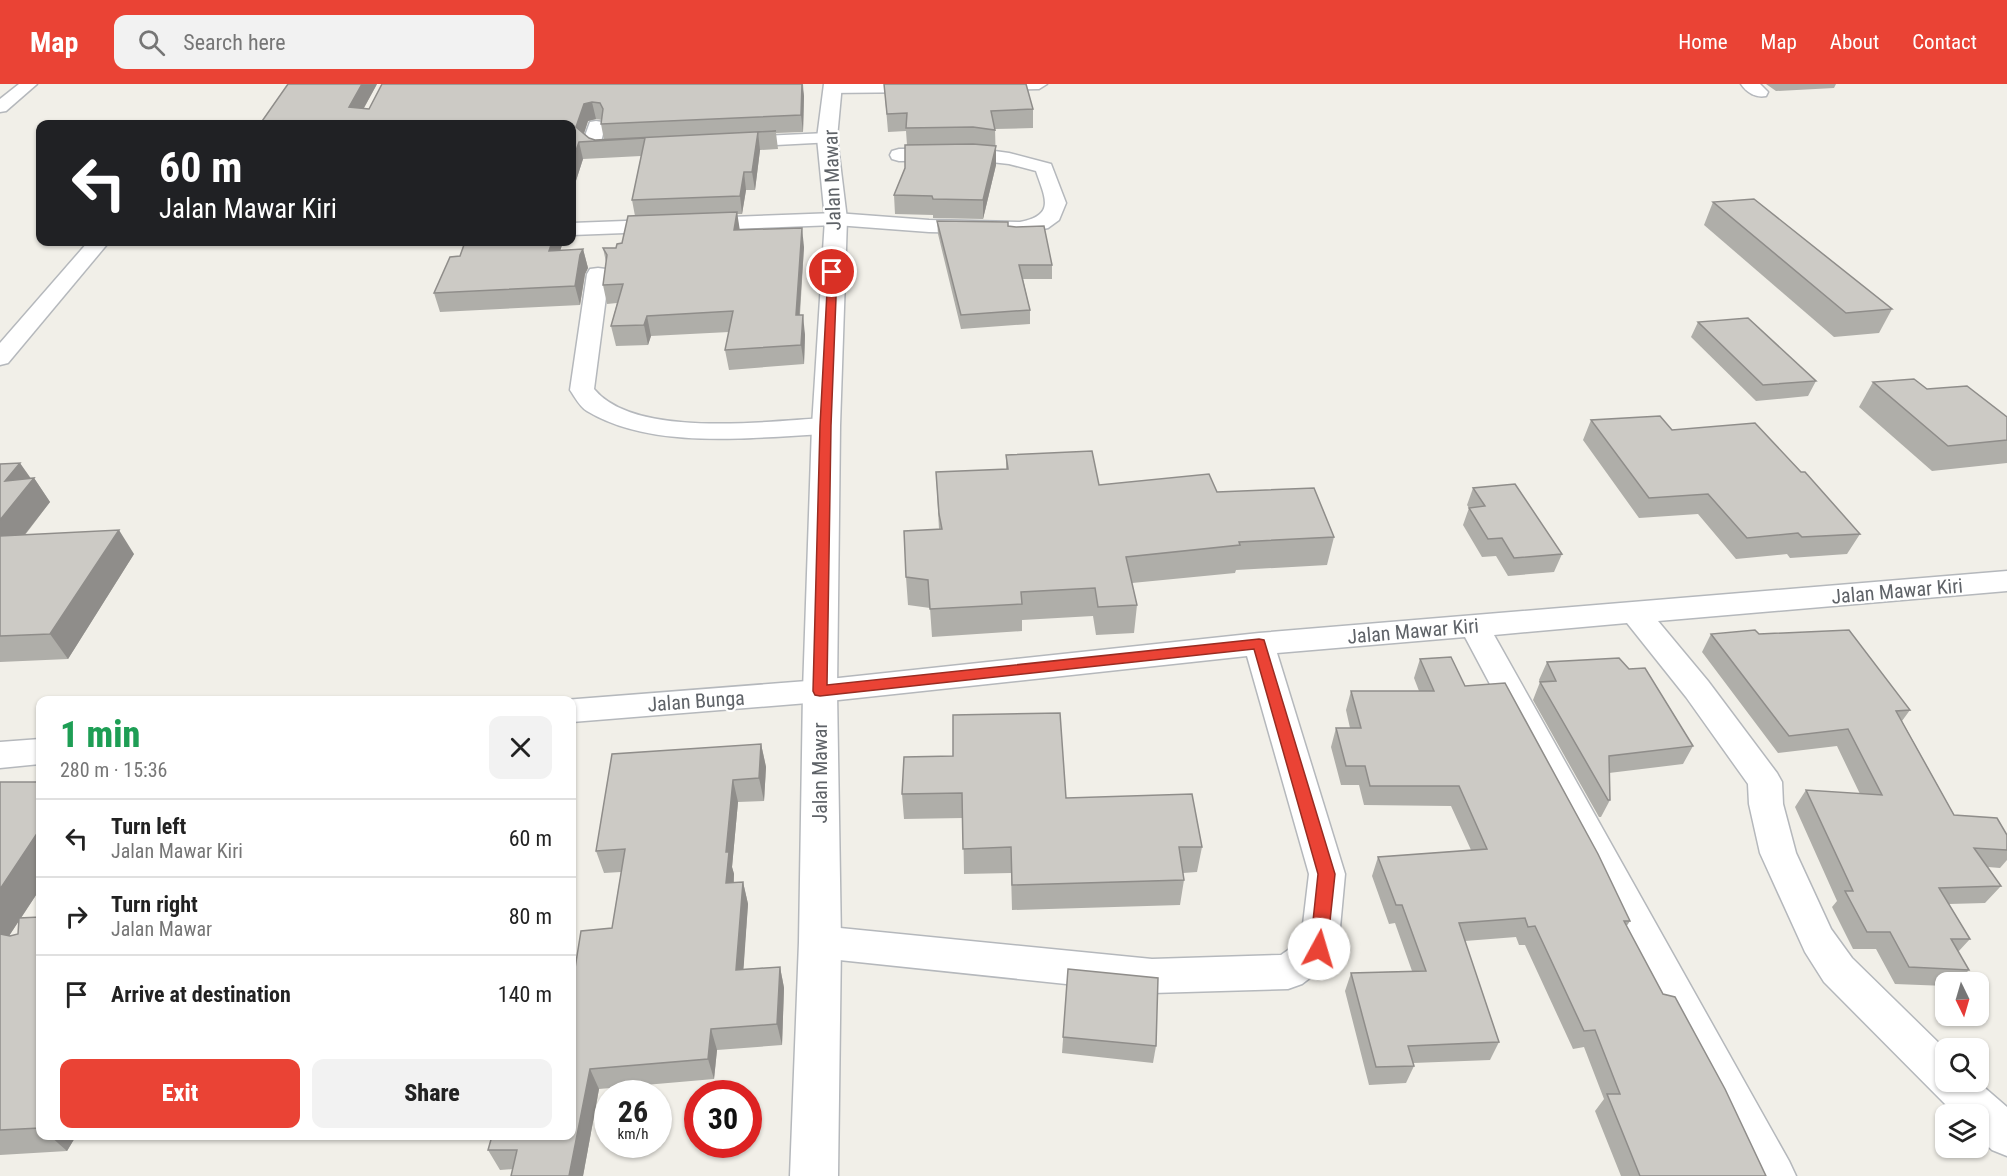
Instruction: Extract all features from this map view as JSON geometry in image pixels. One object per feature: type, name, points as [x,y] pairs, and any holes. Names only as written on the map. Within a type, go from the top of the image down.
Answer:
[{"type":"street","points":[[0,107],[29,84]]},
{"type":"street","points":[[970,86],[1039,84]]},
{"type":"street","points":[[833,87],[947,86]]},
{"type":"street","name":"Jalan Mawar","points":[[814,1176],[820,942],[820,691],[826,426],[836,219],[827,138],[833,87]]},
{"type":"street","points":[[596,126],[591,144],[600,150],[641,147]]},
{"type":"street","points":[[720,143],[827,138]]},
{"type":"street","points":[[576,229],[836,219],[930,226],[1020,228],[1041,224],[1052,216],[1056,203],[1044,168],[1022,159],[994,154],[899,155]]},
{"type":"street","points":[[0,358],[96,246]]},
{"type":"street","points":[[598,274],[582,390],[594,405],[628,420],[664,429],[710,432],[826,426]]},
{"type":"street","name":"Jalan Mawar Kiri","points":[[820,691],[1259,644],[2007,581]]},
{"type":"street","points":[[1634,612],[1697,689],[1766,782],[1766,804],[1778,853],[1818,940],[1838,970],[1935,1067]]},
{"type":"street","points":[[1474,625],[1774,1176]]},
{"type":"street","points":[[820,942],[1152,976],[1288,972],[1319,949],[1327,874],[1259,644]]},
{"type":"street","name":"Jalan Bunga","points":[[576,710],[820,691]]},
{"type":"street","points":[[0,755],[36,752]]},
{"type":"street","points":[[1961,1092],[2007,1135]]},
{"type":"building","points":[[288,84],[362,84],[349,107],[369,109],[382,84],[802,84],[801,115],[601,124],[603,109],[600,103],[592,102],[584,104],[576,127],[576,120],[263,120]]},
{"type":"building","points":[[884,84],[1026,84],[1033,109],[991,111],[995,130],[973,127],[906,128],[907,113],[887,114]]},
{"type":"building","points":[[576,127],[595,140],[776,131],[758,132],[752,172],[744,172],[740,196],[632,200],[645,138],[579,142],[576,151]]},
{"type":"building","points":[[905,145],[996,146],[983,200],[933,199],[932,196],[894,195],[905,168]]},
{"type":"building","points":[[1754,199],[1892,309],[1846,313],[1713,202]]},
{"type":"building","points":[[737,212],[734,230],[802,228],[796,315],[803,315],[801,345],[725,350],[733,311],[647,316],[644,325],[611,326],[623,284],[603,285],[607,255],[603,248],[616,248],[617,244],[622,243],[628,216]]},
{"type":"building","points":[[937,221],[1008,222],[1008,226],[1016,227],[1044,226],[1052,265],[1019,265],[1030,310],[961,315]]},
{"type":"building","points":[[464,246],[551,246],[549,251],[583,249],[575,286],[434,293],[450,257],[460,256]]},
{"type":"building","points":[[1748,318],[1816,381],[1763,385],[1698,322]]},
{"type":"building","points":[[1914,379],[1927,389],[1967,386],[2007,417],[2007,440],[1948,446],[1873,382]]},
{"type":"building","points":[[1660,416],[1672,430],[1755,423],[1801,472],[1805,472],[1860,534],[1802,537],[1798,533],[1747,538],[1708,494],[1649,498],[1591,420]]},
{"type":"building","points":[[1092,451],[1099,485],[1209,474],[1217,492],[1314,488],[1334,537],[1239,542],[1240,545],[1126,557],[1137,605],[1098,607],[1095,588],[1021,592],[1022,604],[930,609],[928,580],[906,577],[904,531],[942,529],[936,472],[1008,469],[1006,455]]},
{"type":"building","points":[[20,463],[5,481],[34,478],[0,520],[0,464]]},
{"type":"building","points":[[1515,484],[1562,554],[1514,558],[1502,538],[1488,539],[1469,508],[1485,506],[1473,488]]},
{"type":"building","points":[[119,530],[50,634],[0,636],[0,536]]},
{"type":"building","points":[[1755,630],[1759,634],[1849,630],[1910,710],[1896,711],[1954,815],[1997,818],[2007,835],[2007,850],[1974,848],[2001,886],[1939,888],[1970,939],[1951,939],[1969,970],[1909,967],[1890,932],[1867,932],[1845,891],[1853,891],[1806,790],[1882,795],[1848,729],[1789,736],[1711,634]]},
{"type":"building","points":[[1451,657],[1465,686],[1505,683],[1598,854],[1630,921],[1624,921],[1663,994],[1675,997],[1725,1089],[1766,1176],[1640,1176],[1607,1094],[1620,1094],[1595,1030],[1584,1031],[1535,926],[1528,927],[1525,918],[1459,923],[1499,1042],[1408,1046],[1414,1066],[1376,1067],[1351,973],[1426,971],[1402,905],[1396,905],[1378,857],[1487,849],[1459,786],[1370,786],[1365,766],[1346,766],[1336,728],[1361,728],[1351,691],[1434,691],[1420,659]]},
{"type":"building","points":[[1619,658],[1629,669],[1645,668],[1693,746],[1609,756],[1610,800],[1608,800],[1540,682],[1556,681],[1547,662]]},
{"type":"building","points":[[1060,713],[1066,798],[1192,794],[1202,847],[1179,847],[1184,880],[1012,885],[1011,847],[963,849],[962,793],[902,794],[904,757],[953,756],[953,715]]},
{"type":"building","points":[[761,744],[759,778],[733,780],[726,852],[729,852],[726,883],[743,882],[736,970],[780,967],[777,1024],[711,1029],[708,1059],[590,1069],[569,1176],[511,1176],[517,1150],[488,1150],[491,1140],[576,1140],[576,962],[581,931],[612,928],[625,849],[596,851],[612,754]]},
{"type":"building","points":[[0,782],[36,782],[36,835],[0,889]]},
{"type":"building","points":[[36,917],[36,1128],[0,1130],[0,934],[10,936],[18,934],[19,918]]},
{"type":"building","points":[[1068,969],[1158,978],[1156,1046],[1063,1037]]},
{"type":"route","points":[[832,272],[820,691],[1259,644],[1327,874],[1319,949]]}]
